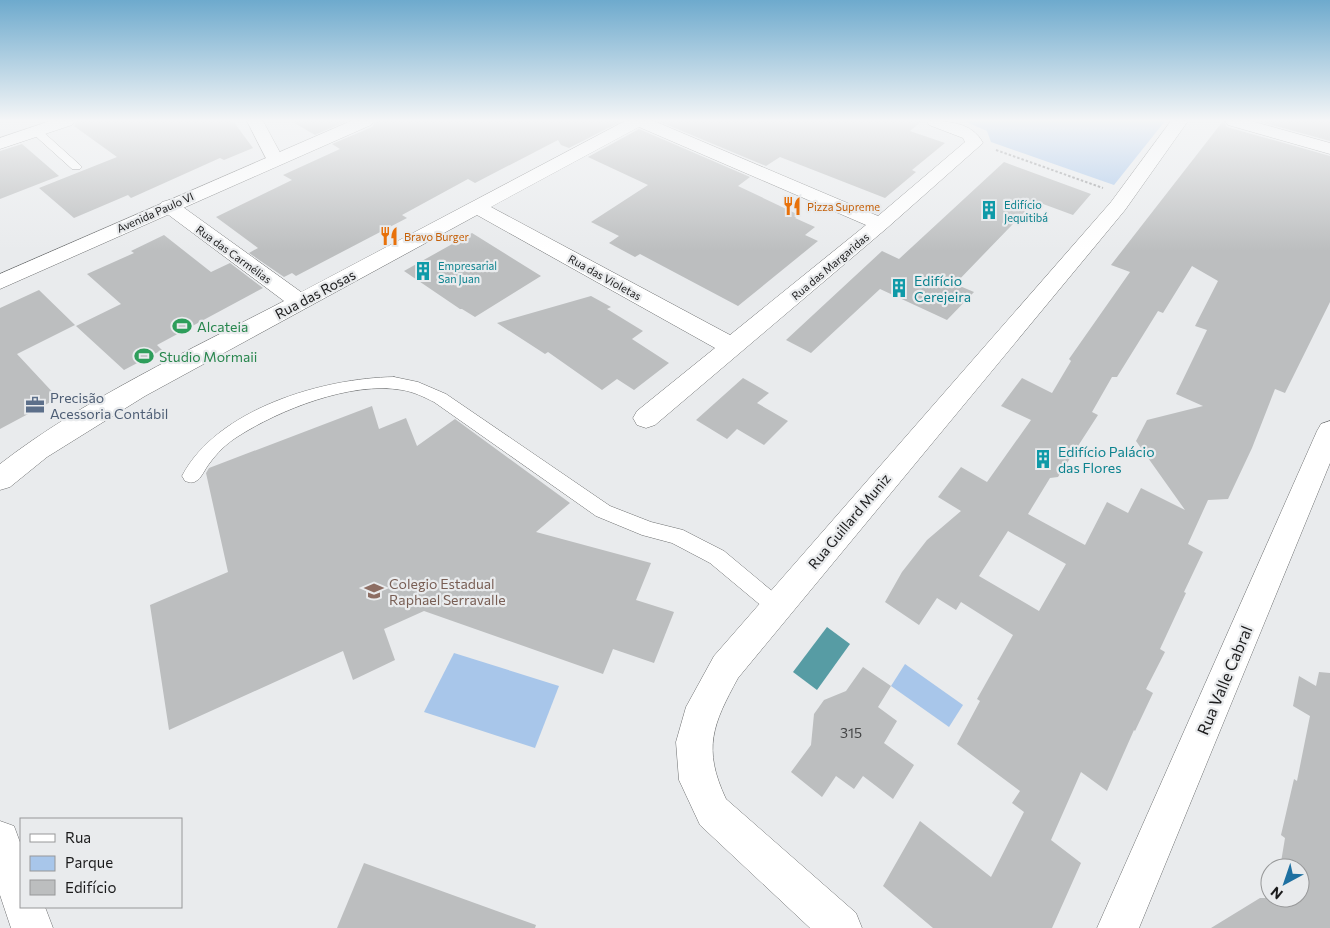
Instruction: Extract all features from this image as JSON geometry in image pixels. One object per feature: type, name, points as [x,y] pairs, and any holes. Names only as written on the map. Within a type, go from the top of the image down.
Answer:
[{"type":"street","name":"Avenida Paulo VI","points":[[1,282],[264,164]]},
{"type":"street","name":"Rua das Rosas","points":[[0,479],[37,450],[84,420],[559,164]]},
{"type":"street","points":[[740,164],[880,224]]},
{"type":"street","name":"Rua das Margaridas","points":[[646,418],[949,164]]},
{"type":"street","name":"Rua Guillard Muniz","points":[[841,928],[713,812],[698,780],[694,742],[703,708],[726,667],[1125,196],[1148,164]]},
{"type":"street","name":"Rua das Carmélias","points":[[169,206],[300,302]]},
{"type":"street","name":"Rua das Violetas","points":[[478,208],[733,347]]},
{"type":"street","name":"Rua Valle Cabral","points":[[1118,928],[1330,431]]},
{"type":"street","points":[[0,840],[20,894]]},
{"type":"street","points":[[25,908],[32,928]]},
{"type":"lane","points":[[73,164],[76,167]]},
{"type":"lane","points":[[191,476],[205,454],[227,436],[254,420],[285,406],[343,388],[369,383],[395,382],[420,388],[440,398],[602,511],[683,540],[718,557],[777,607]]},
{"type":"path","points":[[1035,164],[1125,196]]},
{"type":"green space","points":[[1055,164],[1130,164],[1114,185]]},
{"type":"green space","points":[[454,653],[559,686],[535,748],[424,712]]},
{"type":"green space","points":[[905,664],[963,705],[949,727],[891,686]]},
{"type":"shaded area","points":[[827,627],[850,644],[817,690],[793,672]]},
{"type":"building","points":[[0,164],[45,164],[59,176],[0,199]]},
{"type":"building","points":[[99,164],[206,164],[131,198],[128,195],[74,218],[39,188]]},
{"type":"building","points":[[306,164],[511,164],[475,183],[468,179],[402,215],[407,218],[296,276],[292,273],[284,277],[249,253],[258,248],[216,217],[292,180],[283,175]]},
{"type":"building","points":[[604,164],[721,164],[750,177],[738,186],[799,215],[795,218],[815,227],[805,235],[818,241],[738,306],[640,254],[635,257],[609,243],[619,236],[591,222],[648,185]]},
{"type":"building","points":[[799,164],[919,164],[912,170],[916,172],[885,198]]},
{"type":"building","points":[[1002,164],[1010,164],[1091,194],[1073,215],[1035,201],[955,284],[974,292],[947,320],[880,289],[811,353],[786,340],[882,251],[899,259]]},
{"type":"building","points":[[1189,164],[1330,164],[1330,302],[1285,393],[1275,389],[1252,448],[1228,499],[1208,500],[1188,544],[1203,552],[1160,649],[1165,652],[1146,689],[1153,693],[1107,791],[1081,772],[1051,840],[1081,863],[1052,928],[933,928],[883,886],[920,821],[991,877],[1024,812],[1012,803],[1020,791],[957,744],[980,701],[977,699],[1013,635],[961,602],[956,610],[937,598],[919,625],[885,602],[902,572],[927,540],[961,511],[938,497],[961,467],[987,482],[1031,420],[1001,406],[1022,378],[1052,393],[1071,361],[1069,359],[1130,272],[1111,265]],"holes":[[[1192,266],[1218,281],[1195,326],[1207,330],[1176,394],[1203,406],[1147,420],[1136,441],[1185,510],[1141,488],[1128,513],[1107,502],[1085,545],[1028,514],[1050,478],[1058,477],[1098,415],[1092,412],[1112,377],[1117,377],[1158,311],[1163,313]],[[1008,531],[1066,564],[1039,611],[979,576]]]},
{"type":"building","points":[[472,233],[541,276],[475,317],[404,271]]},
{"type":"building","points":[[164,235],[211,272],[230,263],[263,288],[157,345],[162,350],[124,370],[76,326],[121,304],[87,274],[134,253],[131,251]]},
{"type":"building","points":[[39,290],[75,325],[17,354],[58,398],[0,429],[0,308]]},
{"type":"building","points":[[591,296],[611,307],[607,309],[643,331],[632,339],[669,363],[634,390],[617,379],[602,390],[548,352],[545,354],[497,323]]},
{"type":"building","points":[[743,378],[769,393],[757,403],[788,421],[764,445],[737,429],[727,439],[696,420]]},
{"type":"building","points":[[372,406],[379,429],[406,418],[417,446],[455,419],[570,503],[536,532],[651,563],[636,600],[674,612],[654,663],[613,649],[603,674],[424,611],[384,629],[395,660],[353,680],[343,651],[169,730],[150,605],[228,572],[206,473],[209,468]]},
{"type":"building","points":[[863,667],[891,686],[878,707],[897,721],[884,743],[914,765],[893,799],[863,776],[854,789],[836,776],[822,797],[791,772],[811,745],[814,714],[824,700],[846,691]]},
{"type":"building","points":[[1319,672],[1330,673],[1330,928],[1211,928],[1260,898],[1260,908],[1310,908],[1310,858],[1282,858],[1285,838],[1281,835],[1294,779],[1297,781],[1310,716],[1293,706],[1299,676],[1316,686]]},
{"type":"building","points":[[364,863],[536,925],[535,928],[337,928]]},
{"type":"place","name":"Pizza Supreme","points":[[792,206]]},
{"type":"place","name":"Edifício Jequitibá","points":[[989,210]]},
{"type":"place","name":"Bravo Burger","points":[[389,236]]},
{"type":"place","name":"Empresarial San Juan","points":[[423,271]]},
{"type":"place","name":"Edifício Cerejeira","points":[[899,288]]},
{"type":"place","name":"Alcateia","points":[[182,326]]},
{"type":"place","name":"Studio Mormaii","points":[[144,356]]},
{"type":"place","name":"Precisão Acessoria Contábil","points":[[35,405]]},
{"type":"place","name":"Edifício Palácio das Flores","points":[[1043,459]]},
{"type":"place","name":"Colegio Estadual Raphael Serravalle","points":[[374,591]]}]
